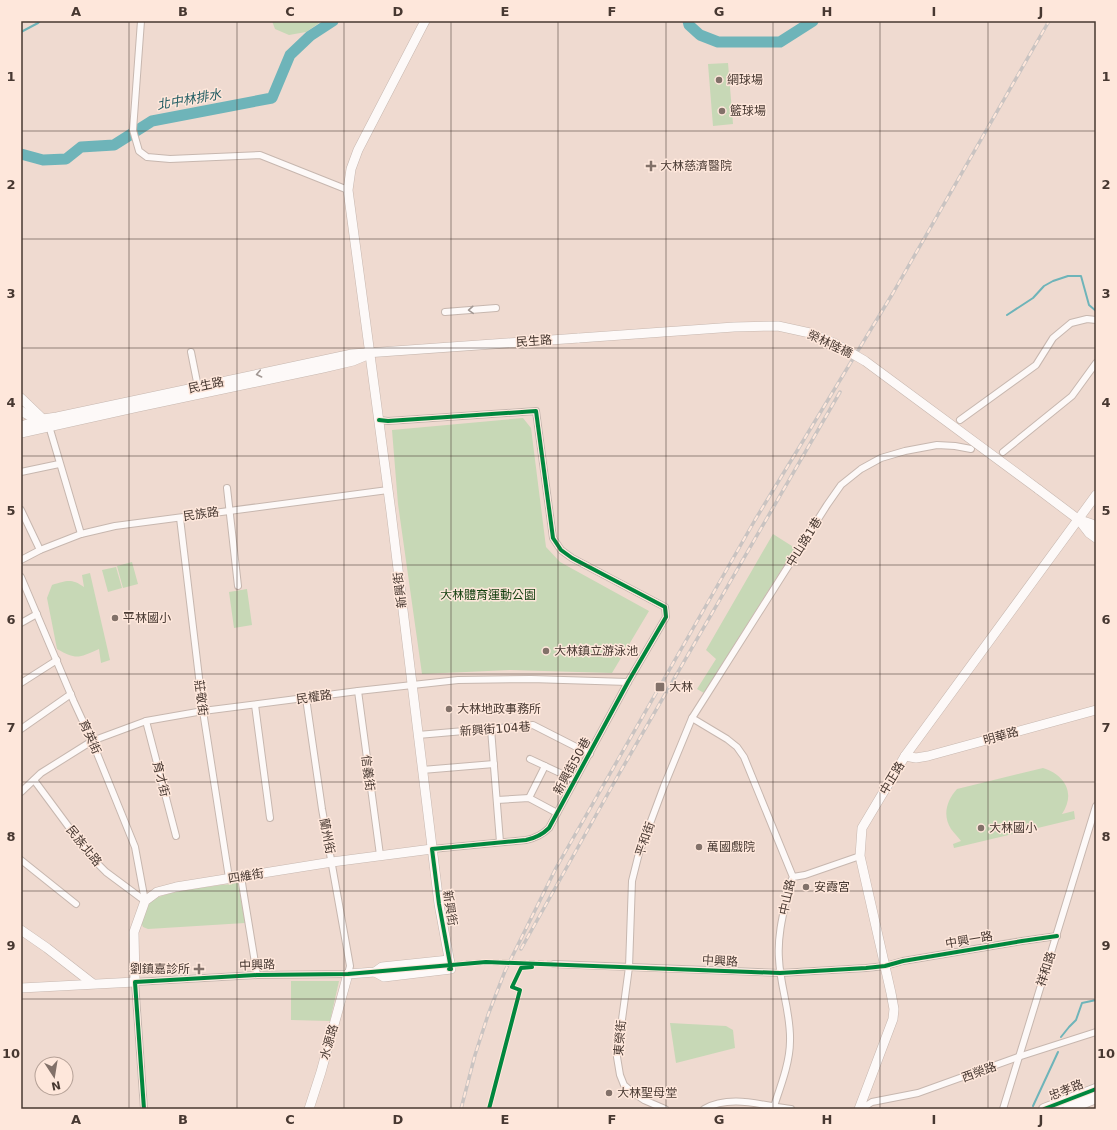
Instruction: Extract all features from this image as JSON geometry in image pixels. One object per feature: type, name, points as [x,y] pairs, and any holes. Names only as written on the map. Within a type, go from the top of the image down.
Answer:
[{"type":"main road","name":"新興街","points":[[425,21],[358,150],[351,169],[348,190],[388,490],[439,904],[450,965]]},
{"type":"main road","name":"榮林陸橋","points":[[579,338],[734,327],[778,326],[810,333],[834,343],[865,361],[1079,520]]},
{"type":"main road","name":"民生路","points":[[21,433],[57,417],[352,354],[370,354],[579,338]]},
{"type":"main road","name":"民生路","points":[[42,423],[345,363],[370,354]]},
{"type":"main road","points":[[21,398],[42,423]]},
{"type":"main road","points":[[21,411],[42,423]]},
{"type":"main road","points":[[21,426],[42,423]]},
{"type":"main road","name":"中正路","points":[[860,1109],[893,1020],[892,1001],[885,966],[860,856],[862,828],[905,756],[1096,495]]},
{"type":"main road","points":[[1079,520],[1092,524],[1096,528]]},
{"type":"main road","points":[[1079,520],[1096,538]]},
{"type":"main road","name":"明華路","points":[[905,756],[916,758],[928,756],[1096,710]]},
{"type":"main road","name":"四維街","points":[[145,901],[157,892],[229,878],[380,855],[432,849]]},
{"type":"main road","points":[[135,982],[134,932],[145,901]]},
{"type":"main road","points":[[21,930],[92,983]]},
{"type":"main road","name":"中興路","points":[[348,974],[378,971],[382,967],[450,965]]},
{"type":"main road","name":"水源路","points":[[309,1109],[348,974]]},
{"type":"main road","name":"中興路","points":[[21,988],[92,983],[135,982]]},
{"type":"main road","name":"忠孝路","points":[[1044,1109],[1096,1089]]},
{"type":"main road","name":"忠孝路","points":[[1068,1109],[1096,1098]]},
{"type":"street","points":[[141,21],[135,84],[133,130],[139,150],[147,157],[170,158],[260,155],[348,190]]},
{"type":"street","points":[[445,312],[496,308]]},
{"type":"street","points":[[960,420],[1036,366],[1053,338],[1071,323],[1087,319],[1096,320]]},
{"type":"street","points":[[191,352],[198,387]]},
{"type":"street","points":[[1003,452],[1072,396],[1096,363]]},
{"type":"street","name":"新興街50巷","points":[[379,420],[388,421],[536,411],[553,538],[561,550],[572,558],[665,607],[666,617],[628,682],[549,828],[536,838],[432,849]]},
{"type":"street","points":[[42,423],[60,464],[81,534]]},
{"type":"street","name":"中山路1巷","points":[[692,718],[841,485],[861,469],[881,458],[905,451],[937,445],[971,449]]},
{"type":"street","points":[[21,472],[60,464]]},
{"type":"street","points":[[227,488],[238,586]]},
{"type":"street","name":"民族路","points":[[21,560],[40,550],[81,534],[115,526],[388,490]]},
{"type":"street","points":[[21,510],[40,550]]},
{"type":"street","name":"莊敬街","points":[[180,518],[203,711],[229,878]]},
{"type":"street","name":"育英街","points":[[21,577],[92,741],[135,847],[145,901]]},
{"type":"street","points":[[21,623],[38,614]]},
{"type":"street","points":[[21,683],[57,660]]},
{"type":"street","name":"民權路","points":[[21,792],[41,773],[92,741],[146,721],[203,711],[411,684],[458,680],[531,679],[628,682]]},
{"type":"street","name":"信義街","points":[[358,691],[380,855]]},
{"type":"street","points":[[21,730],[71,694]]},
{"type":"street","name":"蘭州街","points":[[306,698],[322,809],[350,966],[348,974]]},
{"type":"street","points":[[255,705],[270,818]]},
{"type":"street","name":"中山路","points":[[692,718],[727,739],[737,747],[744,757],[793,876],[790,883],[781,927],[779,958],[790,1041],[788,1061],[773,1108]]},
{"type":"street","name":"平和街","points":[[629,967],[632,881],[638,859],[664,786],[692,718]]},
{"type":"street","name":"育才街","points":[[146,721],[176,836]]},
{"type":"street","name":"新興街104巷","points":[[418,735],[533,725],[590,754]]},
{"type":"street","points":[[491,729],[500,842]]},
{"type":"street","points":[[530,759],[575,780]]},
{"type":"street","points":[[422,770],[494,764]]},
{"type":"street","points":[[529,798],[545,766]]},
{"type":"street","name":"民族北路","points":[[34,780],[91,857],[106,872],[145,901]]},
{"type":"street","points":[[497,800],[529,798],[557,813]]},
{"type":"street","name":"祥和路","points":[[1003,1109],[1096,806]]},
{"type":"street","points":[[793,876],[805,875],[860,856]]},
{"type":"street","points":[[21,860],[76,904]]},
{"type":"street","points":[[241,876],[257,975]]},
{"type":"street","name":"中興一路","points":[[885,966],[903,961],[1057,936]]},
{"type":"street","name":"中興路","points":[[554,964],[780,974],[885,966]]},
{"type":"street","name":"東榮街","points":[[629,967],[617,1057],[620,1075],[624,1084],[632,1092],[644,1100],[665,1109]]},
{"type":"street","name":"中興路","points":[[135,982],[257,975],[348,974]]},
{"type":"street","points":[[135,982],[144,1109]]},
{"type":"street","name":"西榮路","points":[[860,1109],[872,1102],[918,1093],[1018,1057],[1096,1032]]},
{"type":"street","points":[[704,1109],[720,1102],[732,1101],[773,1108],[791,1109]]},
{"type":"green space","points":[[272,21],[322,21],[306,32],[289,35],[275,29]]},
{"type":"green space","points":[[728,63],[733,124],[713,126],[708,64]]},
{"type":"green space","name":"大林體育運動公園","points":[[523,418],[531,428],[546,547],[560,562],[649,611],[612,673],[510,670],[422,674],[398,504],[392,430]]},
{"type":"green space","points":[[773,534],[795,548],[704,693],[697,689],[716,659],[706,650]]},
{"type":"green space","points":[[132,562],[138,584],[123,588],[117,566]]},
{"type":"green space","points":[[116,567],[122,588],[108,592],[102,570]]},
{"type":"green space","points":[[90,573],[110,660],[101,663],[99,649],[82,656],[74,656],[57,649],[47,598],[52,585],[61,582],[72,581],[84,587],[82,575]]},
{"type":"green space","points":[[247,589],[252,625],[234,628],[229,592]]},
{"type":"green space","points":[[1043,768],[1057,775],[1066,786],[1068,799],[1062,814],[1074,811],[1075,819],[954,848],[953,844],[961,841],[948,824],[946,813],[948,803],[957,789]]},
{"type":"green space","points":[[238,883],[245,923],[148,929],[143,927],[141,922],[145,910],[148,904],[154,899],[176,892]]},
{"type":"green space","points":[[291,981],[339,981],[330,1021],[291,1020]]},
{"type":"green space","points":[[670,1023],[726,1026],[733,1030],[735,1048],[676,1063]]},
{"type":"waterway","points":[[21,32],[40,21]]},
{"type":"waterway","name":"北中林排水","points":[[21,154],[43,160],[66,159],[81,147],[114,145],[152,121],[272,98],[290,55],[310,36],[333,21]]},
{"type":"waterway","points":[[688,21],[689,25],[700,35],[718,42],[780,42],[813,21]]},
{"type":"waterway","points":[[1007,315],[1033,298],[1044,286],[1068,276],[1081,276],[1089,305],[1096,311]]},
{"type":"waterway","points":[[1061,1037],[1076,1020],[1082,1003],[1096,1000]]},
{"type":"waterway","points":[[1033,1106],[1058,1052]]},
{"type":"tunnel","points":[[448,965],[486,962],[554,964]]},
{"type":"railway","points":[[461,1109],[475,1055],[488,1015],[505,971],[556,868],[755,520],[893,293],[1049,21]]},
{"type":"railway","points":[[521,949],[619,774],[840,392]]},
{"type":"cycle path","points":[[379,420],[388,421],[536,411],[553,538],[561,550],[572,558],[665,607],[666,617],[628,682],[549,828],[539,836],[526,840],[432,849],[439,904],[451,969],[449,969]]},
{"type":"cycle path","points":[[144,1109],[135,982],[257,975],[348,974],[486,962],[780,973],[885,966],[903,961],[1057,936]]},
{"type":"cycle path","points":[[489,1109],[520,990],[512,987],[521,968],[532,967]]},
{"type":"cycle path","points":[[1044,1109],[1096,1089]]},
{"type":"place","name":"網球場","points":[[719,80]]},
{"type":"place","name":"籃球場","points":[[722,111]]},
{"type":"place","name":"大林慈濟醫院","points":[[651,166]]},
{"type":"place","name":"平林國小","points":[[115,618]]},
{"type":"place","name":"大林鎮立游泳池","points":[[546,651]]},
{"type":"place","name":"大林","points":[[660,687]]},
{"type":"place","name":"大林地政事務所","points":[[449,709]]},
{"type":"place","name":"大林國小","points":[[981,828]]},
{"type":"place","name":"萬國戲院","points":[[699,847]]},
{"type":"place","name":"安霞宮","points":[[806,887]]},
{"type":"place","name":"劉鎮嘉診所","points":[[199,969]]},
{"type":"place","name":"大林聖母堂","points":[[609,1093]]}]
